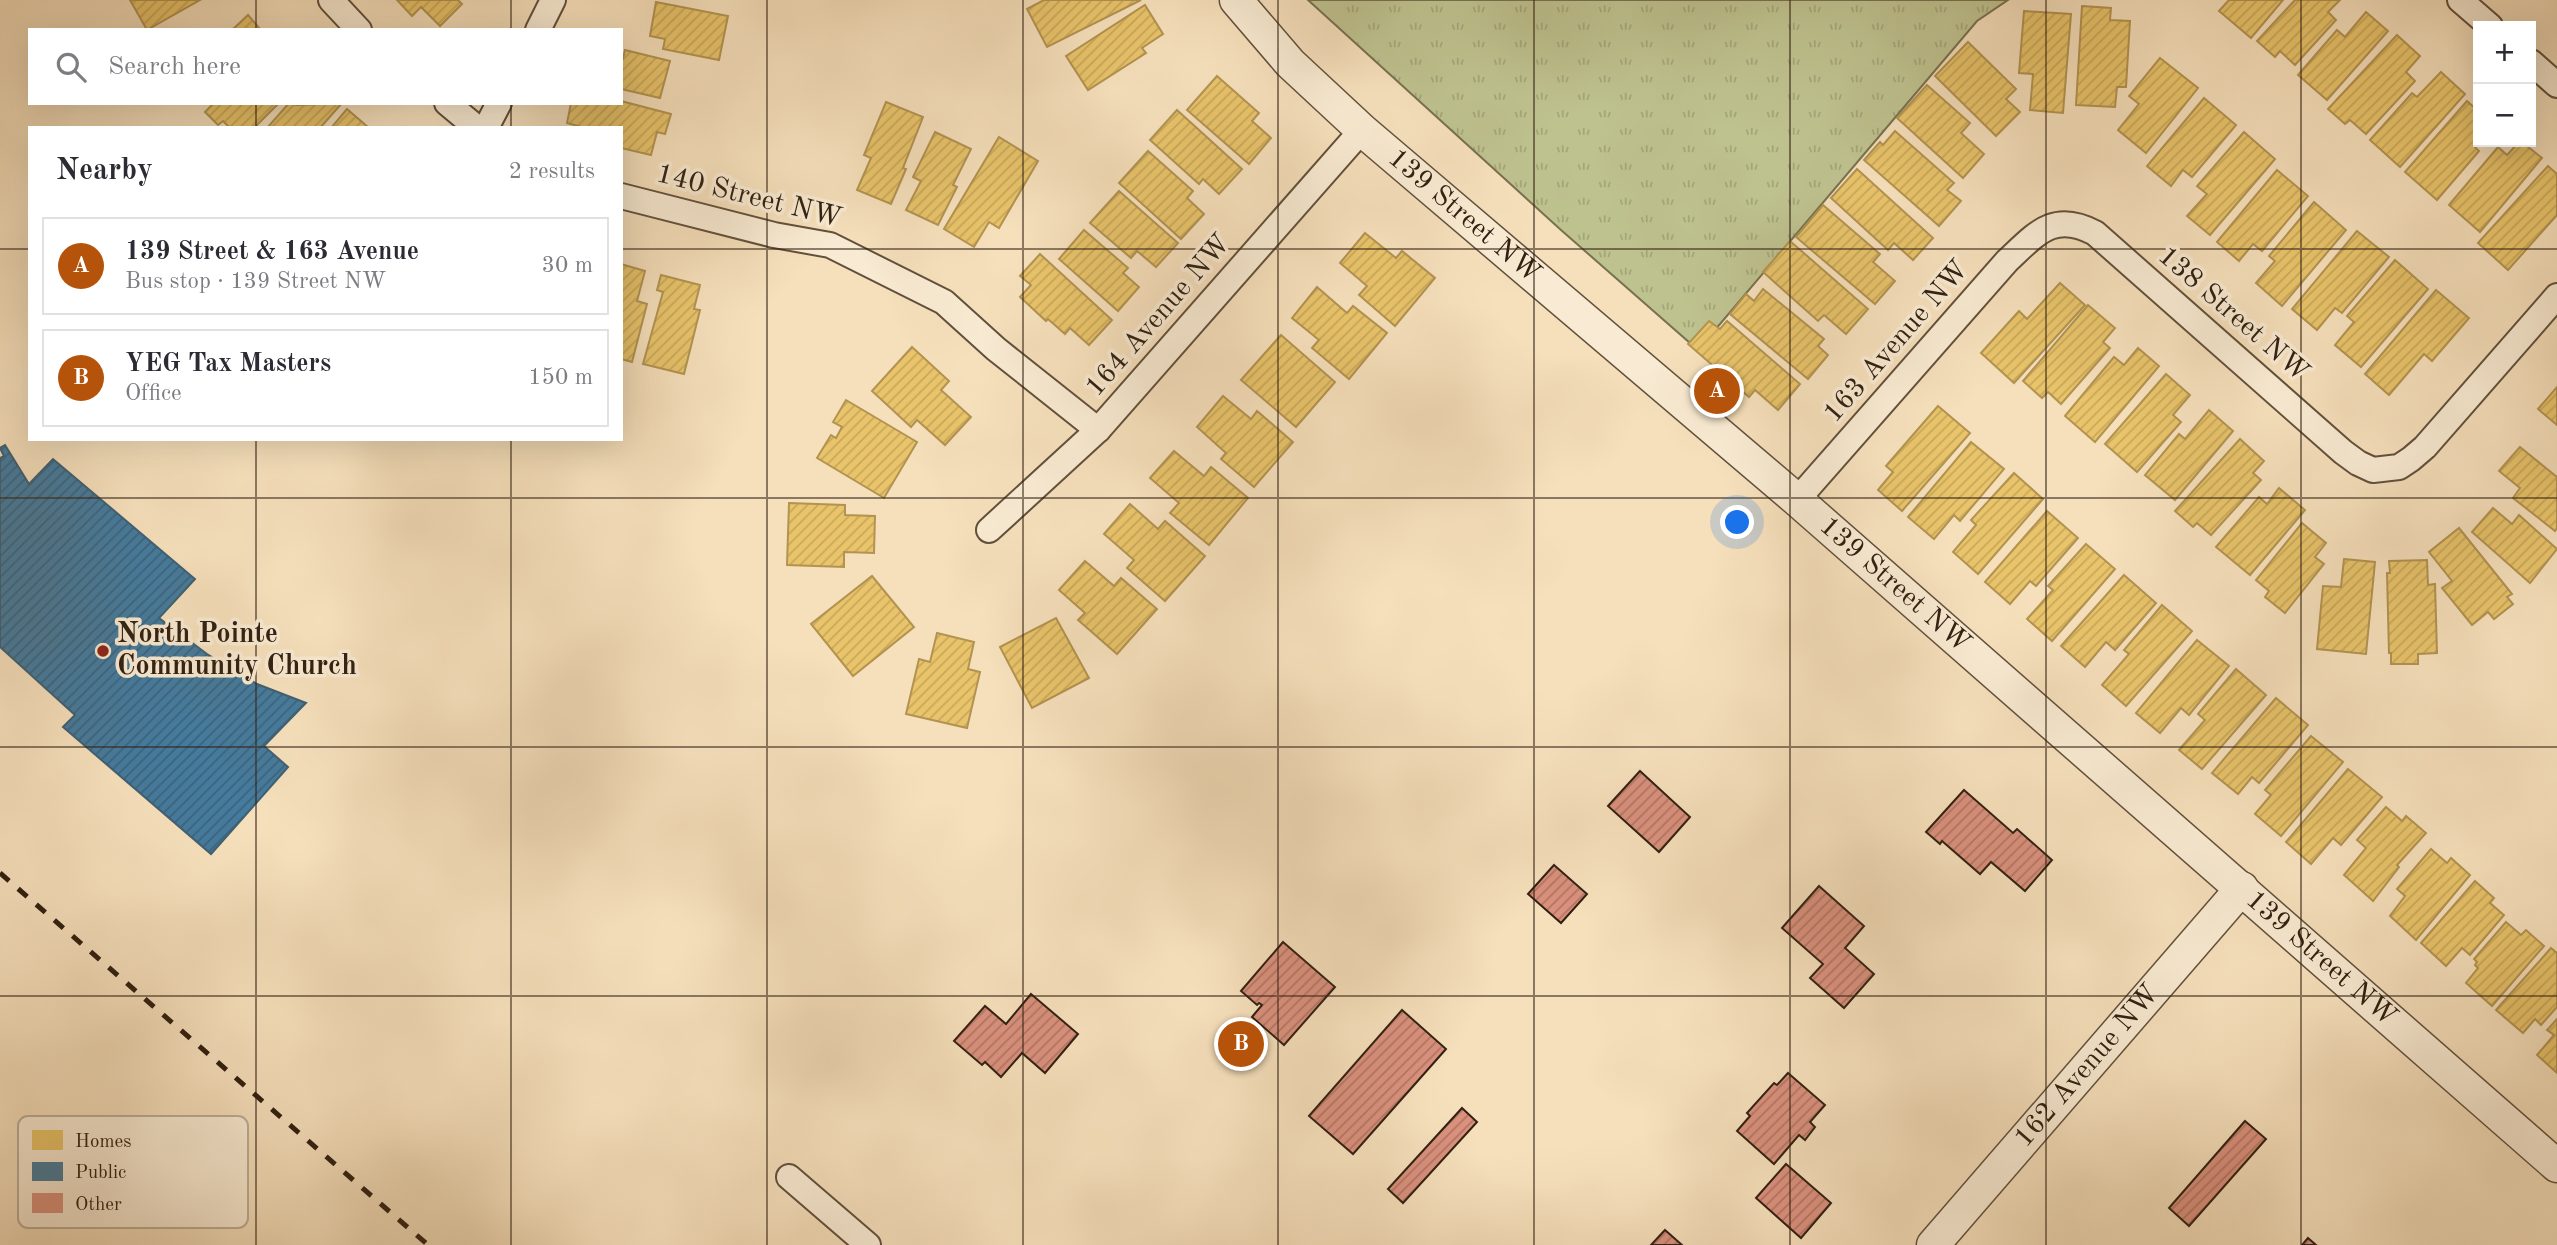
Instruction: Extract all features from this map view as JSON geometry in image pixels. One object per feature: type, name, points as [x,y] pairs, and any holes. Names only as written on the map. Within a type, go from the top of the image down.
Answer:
[{"type":"street","points":[[331,0],[357,28]]},
{"type":"street","points":[[539,28],[553,0]]},
{"type":"street","name":"139 Street NW","points":[[1236,0],[1290,63],[1362,130],[1797,500],[2557,1166]]},
{"type":"street","points":[[2460,0],[2484,21]]},
{"type":"street","points":[[2536,66],[2557,85]]},
{"type":"street","points":[[449,105],[475,126]]},
{"type":"street","points":[[487,126],[498,105]]},
{"type":"street","name":"164 Avenue NW","points":[[989,530],[1098,430],[1362,130]]},
{"type":"street","name":"140 Street NW","points":[[623,197],[774,235],[830,245],[944,302],[996,349],[1098,430]]},
{"type":"street","name":"138 Street NW","points":[[2047,228],[2060,224],[2077,224],[2095,233],[2343,452],[2373,470],[2399,467],[2425,447],[2557,296]]},
{"type":"street","name":"163 Avenue NW","points":[[1797,500],[2007,261],[2047,228]]},
{"type":"street","name":"162 Avenue NW","points":[[1933,1245],[2242,888]]},
{"type":"street","points":[[789,1177],[868,1245]]},
{"type":"green space","points":[[1308,0],[2008,0],[1977,21],[1698,350],[1561,230]]},
{"type":"building: Homes","points":[[130,0],[200,0],[151,28],[146,28]]},
{"type":"building: Homes","points":[[397,0],[458,0],[462,4],[440,26],[421,7],[412,16]]},
{"type":"building: Homes","points":[[1044,0],[1141,0],[1047,47],[1027,9]]},
{"type":"building: Homes","points":[[2229,0],[2283,0],[2251,38],[2219,11]]},
{"type":"building: Homes","points":[[2295,0],[2340,0],[2328,12],[2336,20],[2295,65],[2280,51],[2275,57],[2257,41]]},
{"type":"building: Homes","points":[[656,2],[728,16],[719,60],[663,49],[665,39],[650,36]]},
{"type":"building: Homes","points":[[1145,5],[1163,34],[1142,48],[1146,53],[1088,90],[1066,56]]},
{"type":"building: Homes","points":[[2082,6],[2111,8],[2110,20],[2130,21],[2126,87],[2117,87],[2115,107],[2076,105]]},
{"type":"building: Homes","points":[[2024,11],[2071,14],[2063,113],[2030,110],[2033,74],[2019,73]]},
{"type":"building: Homes","points":[[2366,12],[2388,31],[2327,100],[2298,75],[2337,30],[2345,37]]},
{"type":"building: Homes","points":[[248,15],[259,28],[234,28]]},
{"type":"building: Homes","points":[[2397,35],[2420,56],[2406,72],[2415,81],[2366,134],[2350,120],[2345,124],[2328,109]]},
{"type":"building: Homes","points":[[1968,42],[2016,89],[2006,99],[2020,112],[1996,136],[1935,76]]},
{"type":"building: Homes","points":[[625,50],[670,61],[660,98],[623,89]]},
{"type":"building: Homes","points":[[2160,58],[2198,88],[2146,153],[2118,130],[2139,104],[2129,96]]},
{"type":"building: Homes","points":[[2441,72],[2465,94],[2400,167],[2370,140],[2412,93],[2417,97]]},
{"type":"building: Homes","points":[[1217,76],[1259,113],[1252,121],[1271,138],[1249,164],[1187,110]]},
{"type":"building: Homes","points":[[1927,85],[1970,123],[1961,133],[1984,154],[1963,178],[1897,118]]},
{"type":"building: Homes","points":[[2204,98],[2236,125],[2192,177],[2183,170],[2171,186],[2147,166]]},
{"type":"building: Homes","points":[[2467,101],[2473,106],[2473,147],[2479,151],[2437,200],[2405,172]]},
{"type":"building: Homes","points":[[623,102],[671,114],[665,134],[657,132],[651,155],[623,148],[623,126],[578,126],[567,123],[571,105],[623,105]]},
{"type":"building: Homes","points":[[886,102],[923,117],[891,204],[857,190],[871,158],[864,155]]},
{"type":"building: Homes","points":[[212,105],[277,105],[256,126],[228,126],[223,121],[218,125],[205,112]]},
{"type":"building: Homes","points":[[287,105],[340,105],[322,126],[269,126]]},
{"type":"building: Homes","points":[[347,109],[367,126],[333,126]]},
{"type":"building: Homes","points":[[1177,110],[1242,169],[1219,194],[1203,179],[1199,184],[1150,140]]},
{"type":"building: Homes","points":[[1895,131],[1954,183],[1947,190],[1961,201],[1939,226],[1864,160],[1880,142],[1883,145]]},
{"type":"building: Homes","points":[[935,132],[971,149],[953,185],[957,187],[938,225],[906,210],[921,181],[913,177]]},
{"type":"building: Homes","points":[[2244,132],[2275,159],[2210,235],[2187,216],[2207,194],[2197,186]]},
{"type":"building: Homes","points":[[999,137],[1038,161],[999,228],[989,222],[974,247],[944,229]]},
{"type":"building: Homes","points":[[2498,147],[2507,155],[2514,147],[2528,147],[2542,158],[2480,232],[2449,205]]},
{"type":"building: Homes","points":[[1148,151],[1193,191],[1187,198],[1204,214],[1181,239],[1119,183]]},
{"type":"building: Homes","points":[[2548,166],[2557,174],[2557,215],[2508,270],[2478,243]]},
{"type":"building: Homes","points":[[1857,169],[1933,238],[1913,260],[1894,243],[1888,250],[1831,198]]},
{"type":"building: Homes","points":[[2277,170],[2308,196],[2262,251],[2253,244],[2239,261],[2217,242]]},
{"type":"building: Homes","points":[[1119,191],[1178,243],[1156,267],[1137,251],[1131,258],[1090,223]]},
{"type":"building: Homes","points":[[2314,202],[2346,230],[2282,306],[2256,283],[2275,261],[2269,256]]},
{"type":"building: Homes","points":[[1823,205],[1880,254],[1873,262],[1895,281],[1875,304],[1796,237]]},
{"type":"building: Homes","points":[[1084,230],[1128,268],[1123,273],[1139,287],[1118,311],[1059,259]]},
{"type":"building: Homes","points":[[2357,231],[2389,257],[2342,313],[2335,308],[2317,330],[2292,309]]},
{"type":"building: Homes","points":[[1365,233],[1396,258],[1402,251],[1435,278],[1395,326],[1359,295],[1367,286],[1340,263]]},
{"type":"building: Homes","points":[[1790,241],[1868,309],[1846,334],[1824,315],[1818,321],[1763,272]]},
{"type":"building: Homes","points":[[1040,254],[1112,320],[1089,345],[1070,328],[1065,334],[1048,319],[1046,321],[1020,297],[1031,285],[1020,276]]},
{"type":"building: Homes","points":[[2395,260],[2428,289],[2361,367],[2335,345],[2354,322],[2347,316]]},
{"type":"building: Homes","points":[[623,265],[645,271],[637,301],[647,304],[632,362],[623,360]]},
{"type":"building: Homes","points":[[661,275],[700,285],[694,309],[700,310],[684,374],[643,364],[663,292],[657,290]]},
{"type":"building: Homes","points":[[2060,283],[2085,305],[2014,383],[1981,353],[2019,311],[2027,319]]},
{"type":"building: Homes","points":[[1317,287],[1347,313],[1353,306],[1387,333],[1349,379],[1312,348],[1319,340],[1292,318]]},
{"type":"building: Homes","points":[[1763,289],[1824,339],[1818,346],[1828,355],[1808,379],[1730,314],[1746,294],[1754,301]]},
{"type":"building: Homes","points":[[2436,290],[2469,318],[2432,361],[2424,354],[2389,395],[2365,374]]},
{"type":"building: Homes","points":[[2088,305],[2115,328],[2103,342],[2110,348],[2061,404],[2048,392],[2042,398],[2023,381]]},
{"type":"building: Homes","points":[[1709,321],[1720,329],[1727,321],[1800,384],[1778,410],[1755,390],[1749,397],[1688,344]]},
{"type":"building: Homes","points":[[1281,335],[1335,382],[1296,427],[1241,380]]},
{"type":"building: Homes","points":[[912,347],[949,381],[941,390],[971,417],[945,445],[917,420],[911,427],[872,391]]},
{"type":"building: Homes","points":[[2138,348],[2159,366],[2095,442],[2065,416],[2114,357],[2124,365]]},
{"type":"building: Homes","points":[[2166,374],[2190,395],[2173,415],[2181,422],[2137,472],[2105,444]]},
{"type":"building: Homes","points":[[2557,387],[2557,425],[2538,409]]},
{"type":"building: Homes","points":[[1223,396],[1251,419],[1257,411],[1293,442],[1254,487],[1221,459],[1226,453],[1197,427]]},
{"type":"building: Homes","points":[[846,400],[917,442],[884,498],[817,458],[831,435],[836,438],[842,427],[833,422]]},
{"type":"building: Homes","points":[[1938,406],[1970,433],[1902,511],[1878,490],[1893,472],[1886,466]]},
{"type":"building: Homes","points":[[2209,410],[2233,431],[2175,500],[2145,475],[2179,434],[2185,439]]},
{"type":"building: Homes","points":[[2240,439],[2264,461],[2253,473],[2261,480],[2211,535],[2197,523],[2193,527],[2175,511]]},
{"type":"building: Homes","points":[[1971,442],[2004,469],[1960,521],[1954,515],[1934,539],[1908,517]]},
{"type":"building: Homes","points":[[2520,447],[2557,477],[2555,531],[2513,498],[2520,488],[2499,471]]},
{"type":"building: Homes","points":[[1174,451],[1204,476],[1211,467],[1248,498],[1209,545],[1170,513],[1179,503],[1150,478]]},
{"type":"building: Homes","points":[[2014,473],[2043,499],[1978,574],[1953,552],[1976,525],[1971,520]]},
{"type":"building: Homes","points":[[2279,488],[2305,510],[2250,575],[2216,547],[2259,497],[2267,504]]},
{"type":"building: Homes","points":[[789,503],[845,505],[845,515],[875,516],[874,553],[844,552],[844,567],[787,565]]},
{"type":"building: Homes","points":[[1130,504],[1158,529],[1165,521],[1205,556],[1165,601],[1127,568],[1134,560],[1104,534]]},
{"type":"building: Homes","points":[[2493,508],[2512,524],[2519,515],[2557,549],[2530,583],[2472,532]]},
{"type":"building: Homes","points":[[2047,511],[2078,538],[2036,586],[2030,581],[2010,604],[1985,582]]},
{"type":"building: Homes","points":[[2302,523],[2326,543],[2315,557],[2324,564],[2285,613],[2265,597],[2269,591],[2256,580]]},
{"type":"building: Homes","points":[[2459,528],[2512,594],[2507,597],[2513,604],[2494,619],[2488,612],[2472,625],[2442,588],[2452,581],[2429,552]]},
{"type":"building: Homes","points":[[2086,544],[2115,569],[2052,641],[2027,619],[2053,590],[2048,586]]},
{"type":"building: Homes","points":[[2344,559],[2375,562],[2366,654],[2317,649],[2323,586],[2341,587]]},
{"type":"building: Homes","points":[[2427,560],[2428,585],[2435,584],[2437,653],[2418,654],[2418,664],[2391,664],[2387,573],[2390,573],[2389,561]]},
{"type":"building: Homes","points":[[1085,561],[1114,586],[1121,578],[1157,609],[1117,654],[1078,620],[1085,613],[1059,590]]},
{"type":"building: Homes","points":[[2124,575],[2156,603],[2115,650],[2106,642],[2085,667],[2061,646]]},
{"type":"building: Homes","points":[[872,576],[914,627],[853,676],[811,624]]},
{"type":"building: Homes","points":[[2162,605],[2192,631],[2126,706],[2102,685],[2129,654],[2124,650]]},
{"type":"building: Homes","points":[[1056,618],[1089,678],[1032,708],[1000,647]]},
{"type":"building: Homes","points":[[937,633],[974,642],[968,669],[980,672],[967,728],[906,714],[919,659],[930,662]]},
{"type":"building: Homes","points":[[2197,640],[2229,666],[2189,715],[2181,708],[2160,733],[2136,713]]},
{"type":"building: Homes","points":[[2236,669],[2266,695],[2202,769],[2179,750],[2205,720],[2198,714]]},
{"type":"building: Homes","points":[[2276,698],[2308,725],[2259,783],[2252,777],[2238,794],[2212,773]]},
{"type":"building: Homes","points":[[2311,736],[2343,762],[2281,836],[2255,814],[2271,795],[2265,790]]},
{"type":"building: Homes","points":[[2348,769],[2382,797],[2341,845],[2333,838],[2311,864],[2286,842]]},
{"type":"building: Homes","points":[[2386,807],[2402,821],[2406,816],[2426,833],[2397,865],[2399,867],[2373,901],[2344,875],[2366,848],[2357,840]]},
{"type":"building: Homes","points":[[2431,849],[2447,863],[2451,858],[2470,875],[2416,940],[2390,916],[2405,896],[2397,889]]},
{"type":"building: Homes","points":[[2475,881],[2494,898],[2490,903],[2504,915],[2470,955],[2462,948],[2446,966],[2421,943]]},
{"type":"building: Homes","points":[[2506,922],[2521,935],[2526,930],[2544,946],[2492,1006],[2466,983],[2478,968],[2474,959]]},
{"type":"building: Homes","points":[[2551,948],[2557,953],[2557,1007],[2541,1025],[2535,1019],[2523,1033],[2496,1010]]},
{"type":"building: Homes","points":[[2557,1019],[2557,1073],[2537,1055],[2554,1035],[2547,1030]]},
{"type":"building: Public","name":"North Pointe Community Church","points":[[5,445],[29,484],[53,459],[195,579],[159,618],[207,654],[257,684],[306,703],[264,746],[288,767],[211,854],[63,727],[75,715],[0,647],[0,458],[4,456],[0,448]]},
{"type":"building: Other","points":[[1640,771],[1690,817],[1659,852],[1608,806]]},
{"type":"building: Other","points":[[1964,790],[2013,833],[2017,829],[2052,860],[2025,891],[1991,862],[1980,874],[1942,841],[1940,844],[1926,832]]},
{"type":"building: Other","points":[[1554,865],[1587,894],[1561,923],[1528,894]]},
{"type":"building: Other","points":[[1819,886],[1864,926],[1845,948],[1874,974],[1844,1008],[1810,978],[1823,964],[1782,928]]},
{"type":"building: Other","points":[[1283,942],[1335,987],[1284,1045],[1252,1017],[1262,1005],[1257,1005],[1241,991]]},
{"type":"building: Other","points":[[1031,994],[1078,1034],[1045,1073],[1022,1053],[1001,1077],[985,1062],[982,1065],[954,1041],[985,1006],[1006,1024]]},
{"type":"building: Other","points":[[1402,1010],[1446,1049],[1353,1154],[1309,1116]]},
{"type":"building: Other","points":[[1788,1073],[1825,1105],[1810,1122],[1815,1127],[1805,1140],[1799,1135],[1774,1164],[1737,1131],[1750,1116],[1747,1113],[1774,1083],[1777,1085]]},
{"type":"building: Other","points":[[1462,1108],[1477,1122],[1403,1203],[1388,1189]]},
{"type":"building: Other","points":[[2245,1121],[2266,1139],[2189,1226],[2169,1208]]},
{"type":"building: Other","points":[[1786,1164],[1831,1203],[1801,1238],[1756,1198]]},
{"type":"building: Other","points":[[1665,1230],[1682,1245],[1651,1245]]},
{"type":"building: Other","points":[[2308,1238],[2316,1245],[2302,1245]]},
{"type":"railway","points":[[0,873],[428,1245]]},
{"type":"place","name":"139 Street & 163 Avenue","points":[[1717,391]]},
{"type":"place","name":"North Pointe Community Church","points":[[103,651]]},
{"type":"place","name":"YEG Tax Masters","points":[[1241,1044]]}]
